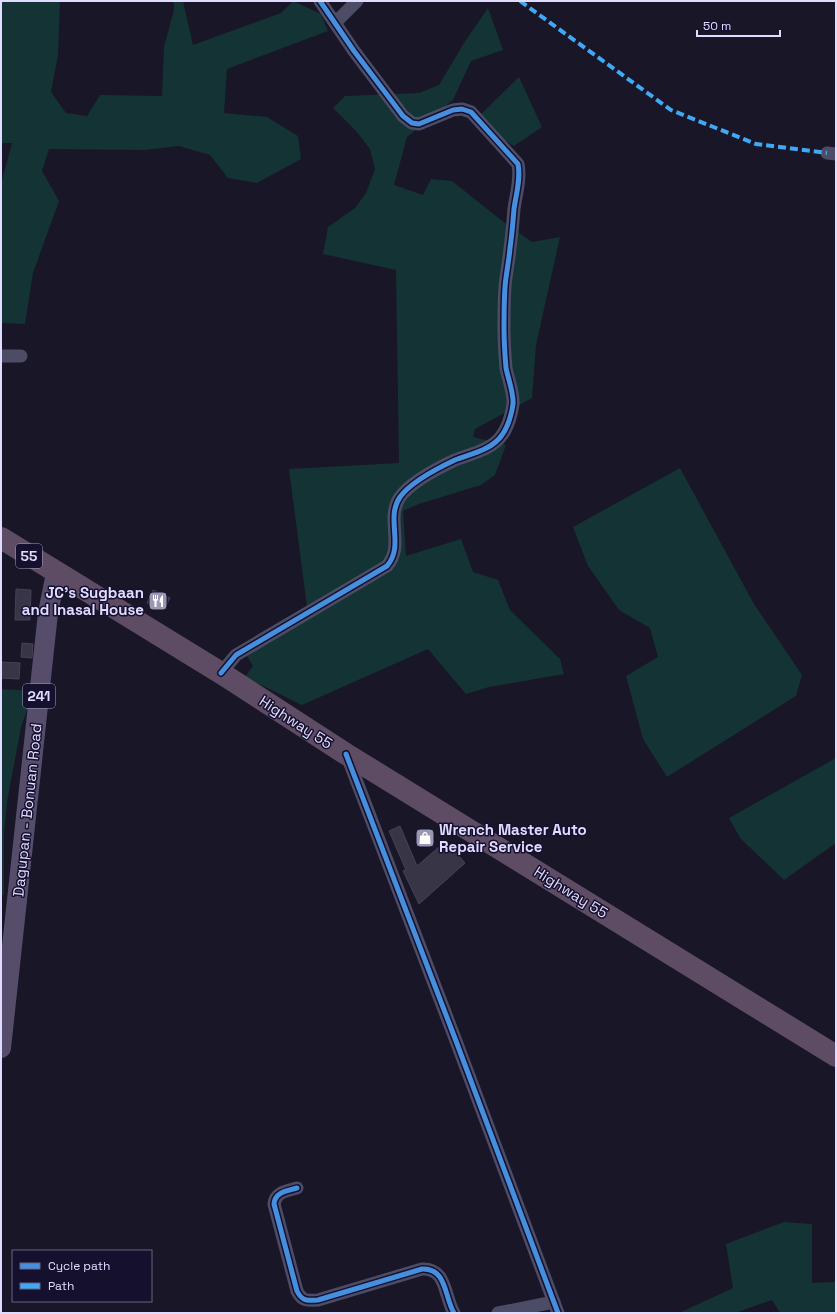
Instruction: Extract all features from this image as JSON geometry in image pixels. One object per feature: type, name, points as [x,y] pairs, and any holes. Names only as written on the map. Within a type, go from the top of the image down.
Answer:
[{"type":"highway","name":"Highway 55","points":[[1,538],[56,573],[229,664],[346,754],[836,1056]]},
{"type":"main road","name":"Dagupan - Bonuan Road","points":[[1,1048],[48,612],[56,573]]},
{"type":"street","points":[[229,664],[387,566],[392,560],[395,552],[394,514],[400,497],[423,477],[455,461],[474,454],[494,443],[502,435],[513,402],[506,367],[504,335],[505,286],[511,246],[514,207],[520,174],[518,164],[471,112],[462,109],[453,110],[419,124],[412,123],[404,116],[354,51],[320,1]]},
{"type":"street","points":[[335,23],[357,1]]},
{"type":"street","points":[[1,356],[21,356]]},
{"type":"street","points":[[346,754],[556,1307],[498,1313]]},
{"type":"street","points":[[297,1188],[278,1194],[275,1198],[274,1204],[297,1291],[303,1300],[318,1300],[429,1268],[439,1275],[454,1313]]},
{"type":"green space","points":[[1,1],[60,1],[58,55],[51,92],[66,113],[87,116],[100,95],[162,96],[164,47],[174,10],[174,1],[183,1],[193,45],[281,13],[293,1],[321,14],[328,31],[227,69],[224,113],[267,117],[298,136],[301,159],[257,183],[228,178],[210,155],[179,146],[144,150],[49,149],[42,171],[59,201],[33,273],[25,324],[1,323],[1,184],[12,143],[1,143]]},
{"type":"green space","points":[[488,8],[503,50],[471,61],[453,100],[407,137],[394,185],[423,195],[431,179],[452,181],[501,220],[532,242],[560,237],[536,345],[532,398],[475,429],[473,437],[506,445],[495,475],[481,485],[419,504],[403,511],[406,556],[461,539],[473,572],[498,580],[510,610],[560,659],[564,674],[489,687],[466,694],[428,649],[302,705],[245,677],[253,666],[241,646],[307,607],[289,469],[399,463],[396,270],[323,254],[328,227],[355,208],[366,193],[375,169],[370,149],[356,131],[333,108],[345,96],[419,93],[439,85],[464,43]]},
{"type":"green space","points":[[519,77],[542,127],[514,146],[473,122]]},
{"type":"green space","points":[[680,468],[754,604],[802,675],[796,696],[667,777],[643,739],[626,676],[658,657],[650,628],[619,610],[588,566],[573,527]]},
{"type":"green space","points":[[1,689],[34,691],[21,727],[7,802],[4,833],[4,895],[1,895]]},
{"type":"green space","points":[[836,758],[836,843],[784,880],[740,838],[729,818]]},
{"type":"green space","points":[[784,1222],[812,1224],[812,1283],[836,1282],[836,1313],[780,1313],[772,1300],[735,1313],[679,1313],[733,1288],[726,1244]]},
{"type":"building","points":[[16,589],[31,590],[30,620],[15,620]]},
{"type":"building","points":[[153,590],[170,598],[164,610],[147,603]]},
{"type":"building","points":[[22,643],[33,644],[32,658],[21,657]]},
{"type":"building","points":[[2,662],[20,663],[19,679],[1,678]]},
{"type":"building","points":[[400,826],[417,866],[446,841],[465,863],[419,904],[403,871],[406,870],[389,831]]},
{"type":"marked path","points":[[520,1],[671,110],[756,144],[827,153]]},
{"type":"cycle path","points":[[221,673],[236,655],[387,566],[395,549],[394,514],[400,497],[411,486],[433,471],[493,444],[504,432],[512,408],[513,396],[506,368],[504,308],[505,282],[519,181],[518,164],[471,112],[462,109],[453,110],[419,124],[412,123],[403,116],[354,51],[320,1]]},
{"type":"cycle path","points":[[346,754],[558,1313]]},
{"type":"cycle path","points":[[297,1188],[279,1194],[274,1204],[297,1291],[303,1299],[318,1300],[422,1269],[430,1270],[436,1273],[440,1278],[444,1284],[454,1313]]},
{"type":"place","name":"JC's Sugbaan and Inasal House","points":[[158,601]]},
{"type":"place","name":"Wrench Master Auto Repair Service","points":[[425,838]]}]
